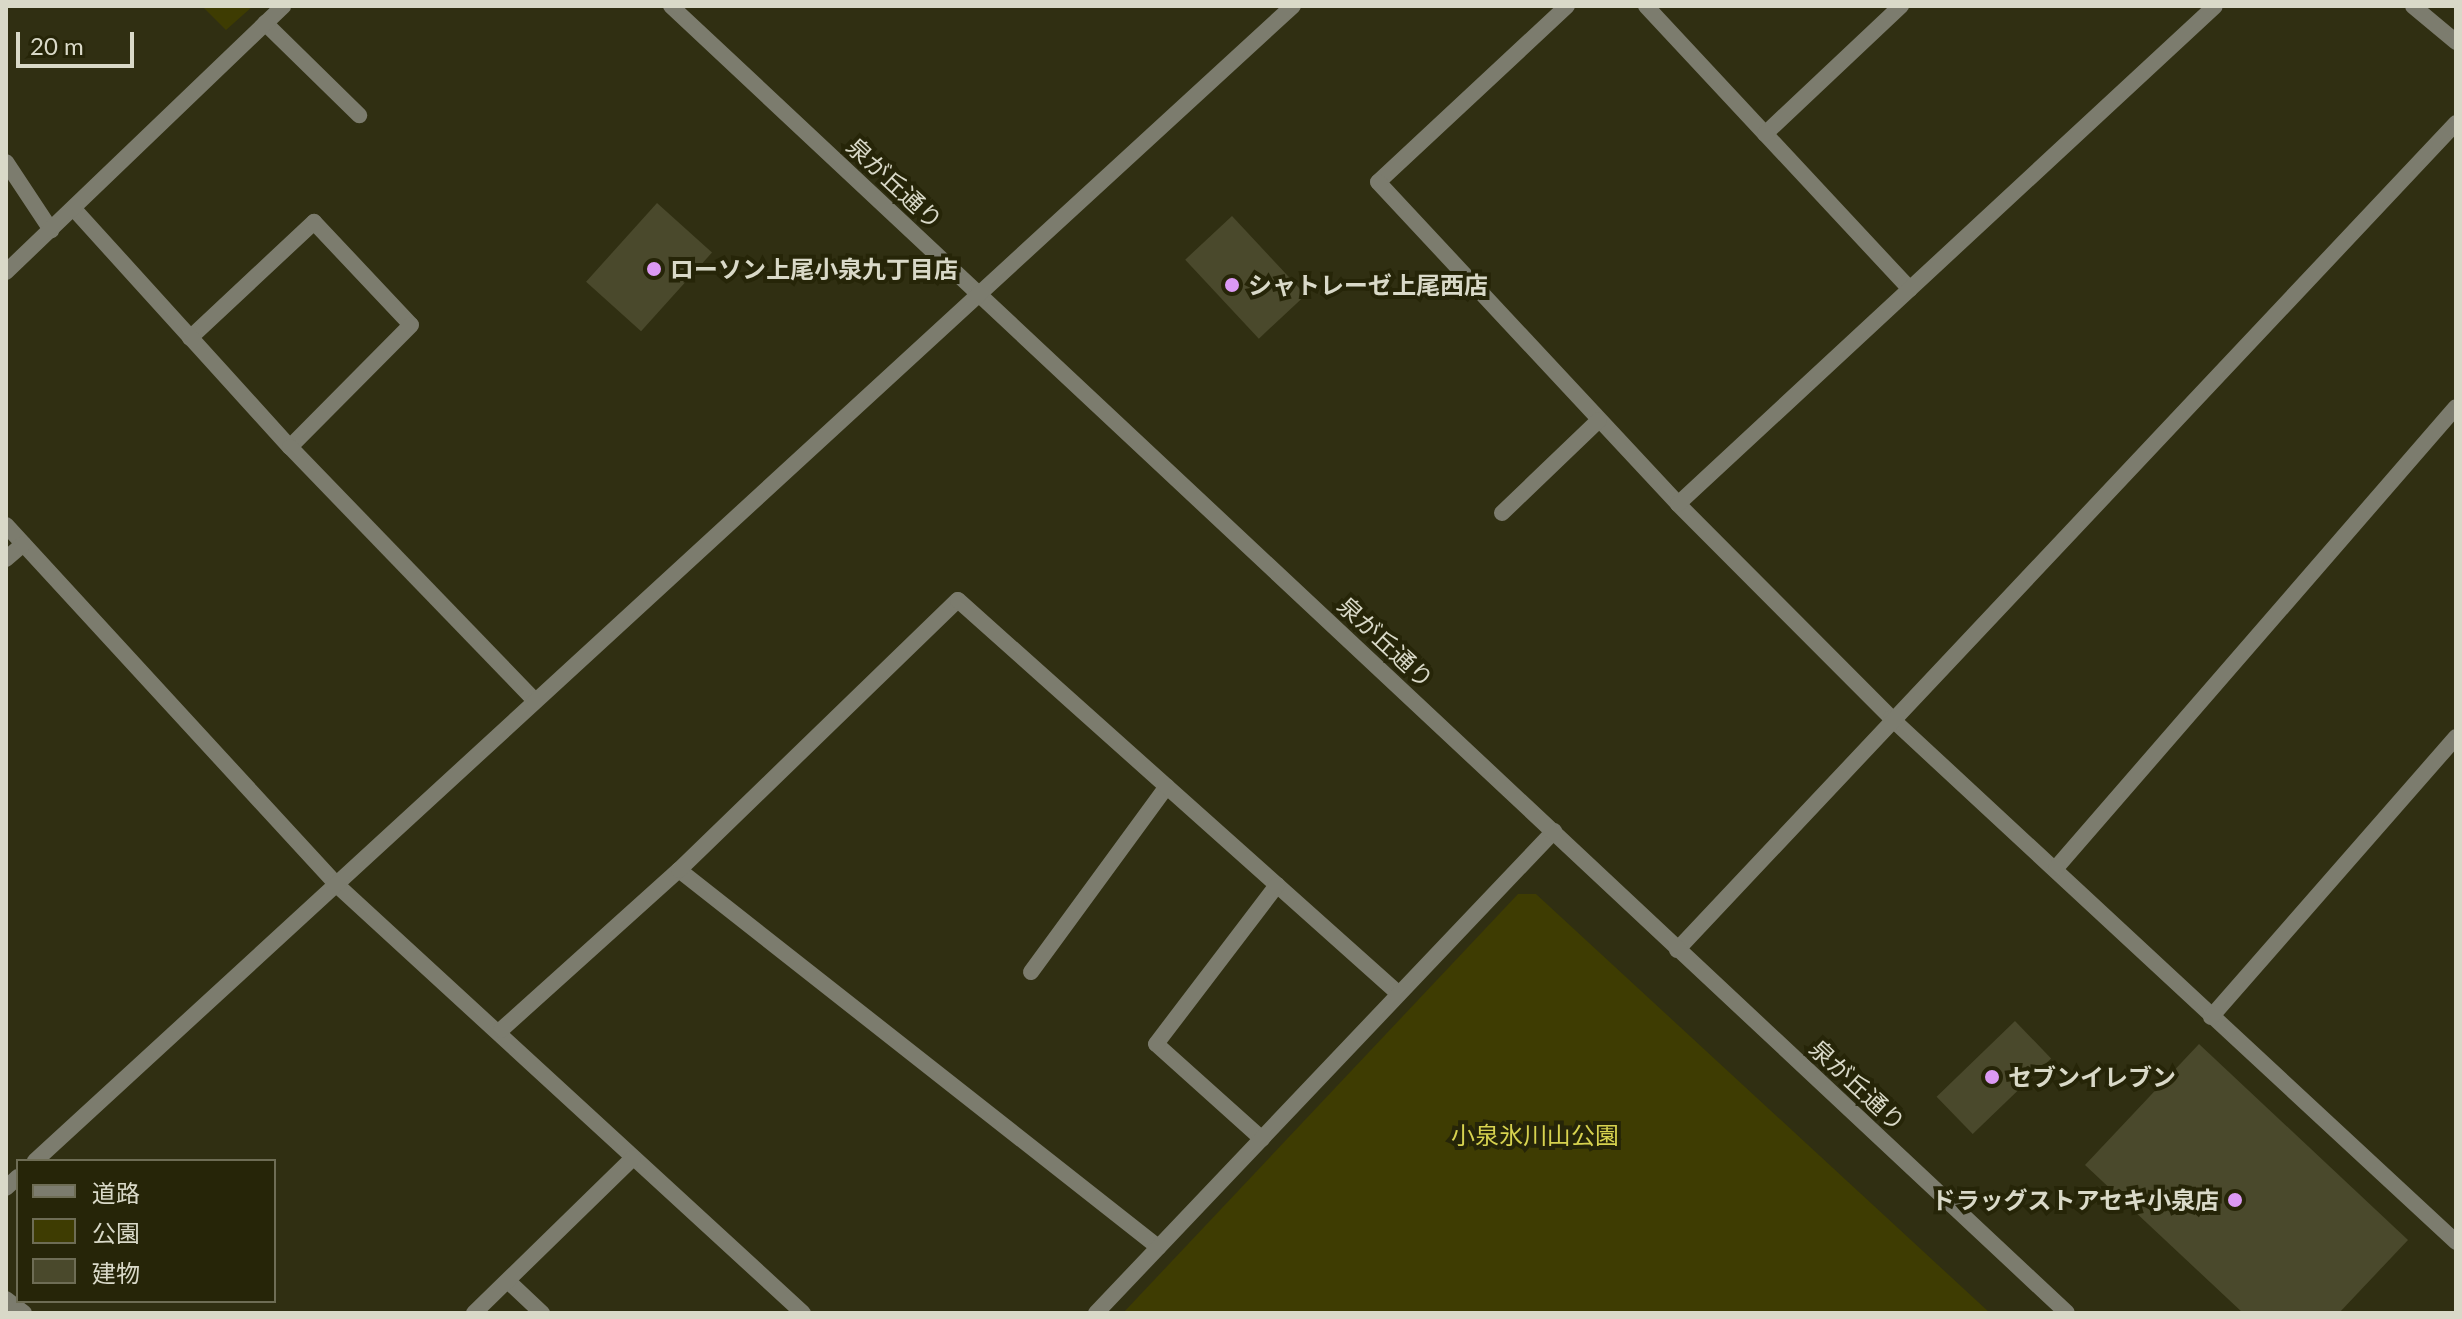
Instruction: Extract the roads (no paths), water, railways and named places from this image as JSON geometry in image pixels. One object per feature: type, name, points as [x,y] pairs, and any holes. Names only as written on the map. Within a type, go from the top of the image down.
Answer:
[{"type":"street","points":[[6,272],[283,6]]},
{"type":"street","name":"泉が丘通り","points":[[671,6],[2067,1313]]},
{"type":"street","points":[[37,1159],[1293,6]]},
{"type":"street","points":[[1567,6],[1378,182],[1678,504],[1891,718],[2456,1242]]},
{"type":"street","points":[[1646,6],[1910,289]]},
{"type":"street","points":[[1765,134],[1901,6]]},
{"type":"street","points":[[1678,504],[2215,6]]},
{"type":"street","points":[[2413,6],[2456,42]]},
{"type":"street","points":[[265,23],[359,115]]},
{"type":"street","points":[[1677,950],[1891,718],[2456,123]]},
{"type":"street","points":[[6,162],[51,230]]},
{"type":"street","points":[[74,209],[290,447],[534,700]]},
{"type":"street","points":[[190,338],[314,222],[411,325],[290,447]]},
{"type":"street","points":[[2056,868],[2456,407]]},
{"type":"street","points":[[1502,513],[1599,420]]},
{"type":"street","points":[[6,525],[338,886],[501,1030],[633,1158],[803,1313]]},
{"type":"street","points":[[6,559],[23,544]]},
{"type":"street","points":[[501,1030],[679,870],[958,600],[1399,994]]},
{"type":"street","points":[[2211,1017],[2456,737]]},
{"type":"street","points":[[1031,972],[1167,786]]},
{"type":"street","points":[[1096,1313],[1554,831]]},
{"type":"street","points":[[679,870],[1158,1247]]},
{"type":"street","points":[[1262,1139],[1156,1044],[1277,885]]},
{"type":"street","points":[[474,1313],[633,1158]]},
{"type":"street","points":[[508,1281],[542,1313]]},
{"type":"street","points":[[6,1299],[24,1313]]},
{"type":"place","name":"ローソン上尾小泉九丁目店","points":[[654,269]]},
{"type":"place","name":"シャトレーゼ上尾西店","points":[[1232,285]]},
{"type":"place","name":"セブンイレブン","points":[[1992,1077]]},
{"type":"place","name":"ドラッグストアセキ小泉店","points":[[2235,1200]]},
{"type":"park label","name":"小泉氷川山公園","points":[[1535,1135]]}]
